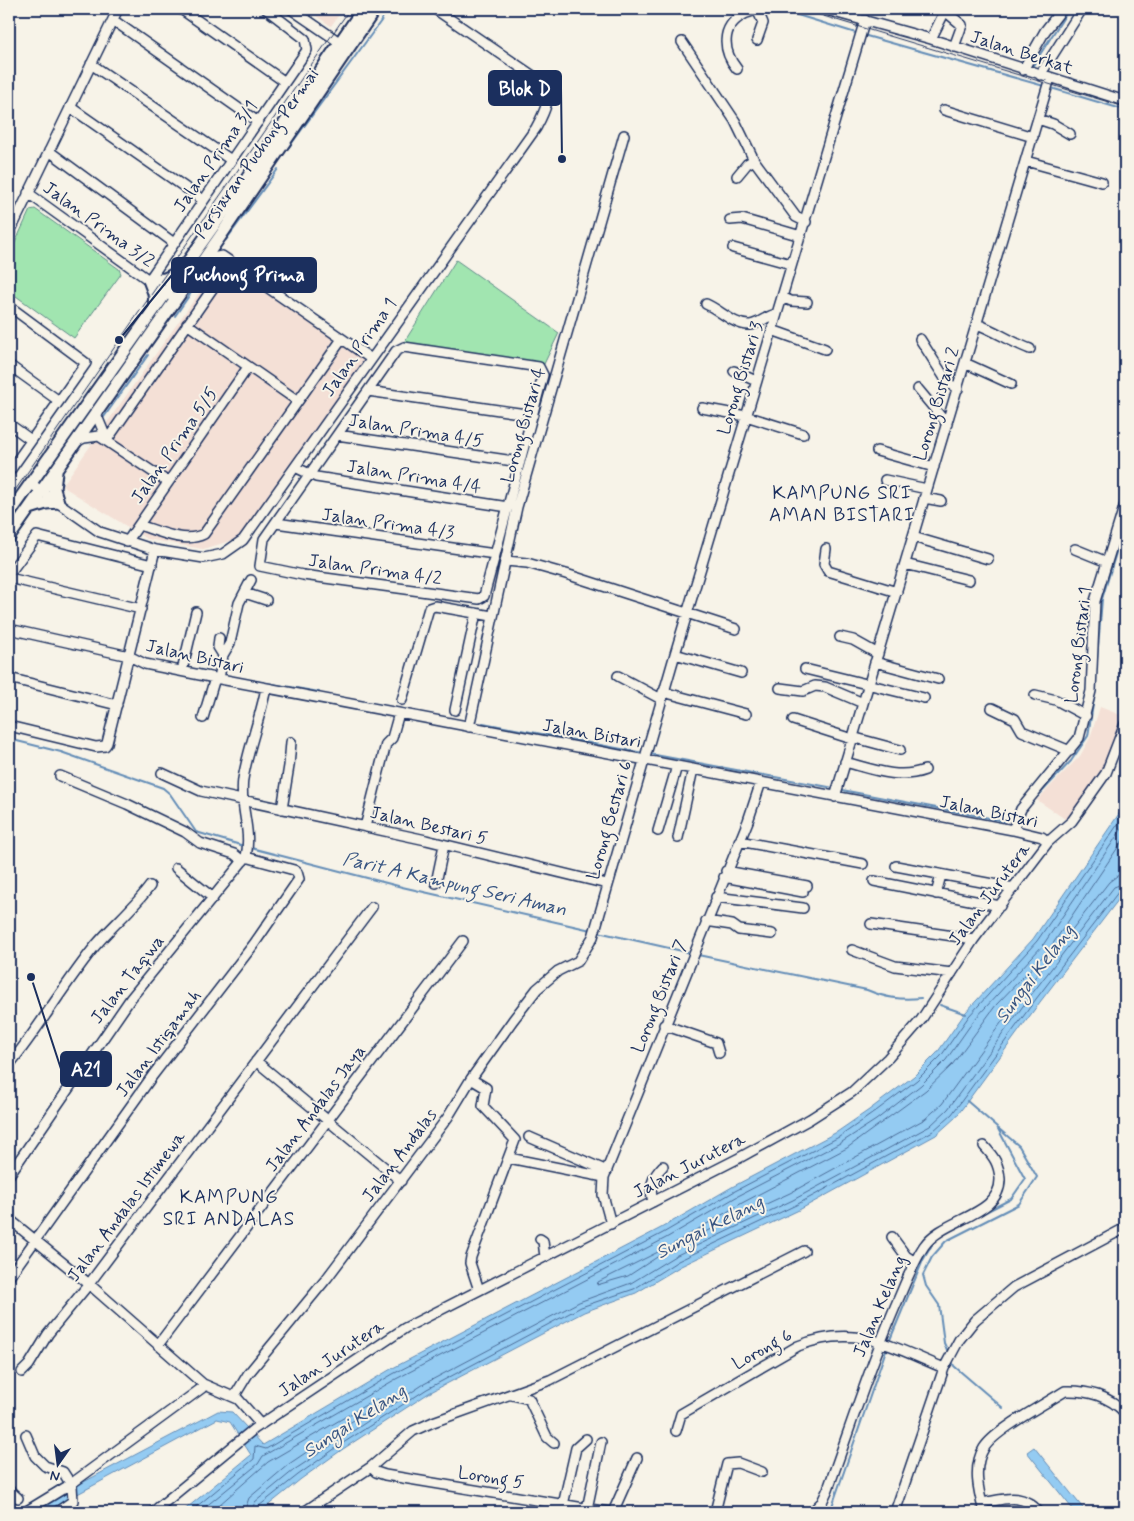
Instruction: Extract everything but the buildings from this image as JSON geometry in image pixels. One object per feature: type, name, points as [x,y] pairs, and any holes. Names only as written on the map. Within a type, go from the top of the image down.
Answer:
[{"type":"main road","name":"Persiaran Puchong Permai","points":[[345,47],[363,9]]},
{"type":"main road","name":"Persiaran Puchong Permai","points":[[9,514],[155,307],[170,296],[180,271],[272,151],[345,47],[375,9]]},
{"type":"main road","name":"Persiaran Puchong Permai","points":[[9,537],[98,410],[170,296],[219,238],[272,151]]},
{"type":"main road","points":[[155,307],[154,294],[149,280],[165,279],[180,271]]},
{"type":"main road","points":[[30,508],[46,503],[58,502],[54,489],[56,470]]},
{"type":"street","points":[[9,234],[118,9]]},
{"type":"street","points":[[181,9],[285,82]]},
{"type":"street","name":"Jalan Prima 3/1","points":[[149,280],[307,50],[305,39],[266,9]]},
{"type":"street","points":[[291,9],[345,47]]},
{"type":"street","name":"Jalan Prima 1","points":[[30,483],[100,532],[155,550],[204,558],[223,554],[243,540],[293,471],[370,358],[536,128],[547,106],[546,89],[542,82],[435,9]]},
{"type":"street","points":[[737,69],[727,54],[726,35],[739,18],[757,9],[763,23],[758,40]]},
{"type":"street","name":"Jalan Berkat","points":[[823,9],[931,39],[1040,75],[1049,81],[1125,101]]},
{"type":"street","points":[[1023,70],[1045,32],[1062,9]]},
{"type":"street","points":[[1040,75],[1082,9]]},
{"type":"street","points":[[931,39],[945,10],[962,25],[954,47]]},
{"type":"street","points":[[113,20],[258,122]]},
{"type":"street","name":"Lorong Bistari 3","points":[[645,753],[756,381],[806,222],[865,20]]},
{"type":"street","points":[[682,42],[735,121],[754,160],[796,217],[806,222]]},
{"type":"street","points":[[91,64],[231,160]]},
{"type":"street","name":"Lorong Bistari 2","points":[[836,792],[958,390],[1049,81]]},
{"type":"street","points":[[70,106],[203,200]]},
{"type":"street","points":[[944,110],[1032,137]]},
{"type":"street","points":[[1038,119],[1055,125],[1070,134]]},
{"type":"street","name":"Lorong Bistari 4","points":[[469,727],[517,507],[624,134]]},
{"type":"street","points":[[49,151],[174,243]]},
{"type":"street","points":[[737,176],[747,164],[754,160]]},
{"type":"street","points":[[1026,161],[1102,182]]},
{"type":"street","name":"Jalan Prima 3/2","points":[[28,193],[170,296]]},
{"type":"street","points":[[730,220],[742,219],[801,236]]},
{"type":"street","points":[[219,238],[222,256]]},
{"type":"street","points":[[733,248],[792,264]]},
{"type":"street","points":[[202,260],[222,256],[370,358]]},
{"type":"street","points":[[107,440],[231,262]]},
{"type":"street","points":[[782,296],[791,301],[807,302]]},
{"type":"street","points":[[706,304],[740,323],[751,325],[766,316],[777,314]]},
{"type":"street","points":[[9,306],[86,363],[9,472]]},
{"type":"street","points":[[187,324],[298,401]]},
{"type":"street","points":[[977,324],[1003,334],[1014,343],[1030,349]]},
{"type":"street","points":[[772,330],[825,350]]},
{"type":"street","points":[[138,525],[184,538],[195,539],[204,534],[342,339]]},
{"type":"street","points":[[920,339],[948,383],[958,390]]},
{"type":"street","points":[[276,524],[310,478],[337,435],[399,348],[461,355],[539,367],[543,370],[544,375],[495,554]]},
{"type":"street","points":[[965,363],[1011,384]]},
{"type":"street","points":[[9,365],[59,401]]},
{"type":"street","name":"Jalan Prima 5/5","points":[[127,542],[248,367]]},
{"type":"street","points":[[734,371],[756,381]]},
{"type":"street","points":[[918,389],[947,424]]},
{"type":"street","points":[[368,391],[533,415]]},
{"type":"street","points":[[702,408],[746,416],[803,434]]},
{"type":"street","points":[[98,410],[98,416],[107,440]]},
{"type":"street","points":[[9,424],[32,440]]},
{"type":"street","name":"Jalan Prima 4/5","points":[[337,435],[520,462]]},
{"type":"street","points":[[75,444],[90,436],[99,436],[168,482]]},
{"type":"street","points":[[877,451],[934,466]]},
{"type":"street","name":"Jalan Prima 4/4","points":[[293,471],[310,478],[508,507]]},
{"type":"street","points":[[885,480],[926,493],[941,501]]},
{"type":"street","name":"Lorong Bistari 1","points":[[1013,830],[1021,809],[1079,738],[1091,691],[1096,601],[1107,562],[1121,533],[1125,504]]},
{"type":"street","name":"Jalan Prima 4/3","points":[[276,524],[495,554]]},
{"type":"street","name":"Jalan Prima 4/2","points":[[276,524],[264,539],[260,566],[303,576],[472,599],[484,596],[495,554]]},
{"type":"street","points":[[141,610],[9,576],[37,536],[152,565]]},
{"type":"street","points":[[913,537],[988,559]]},
{"type":"street","points":[[826,549],[824,564],[828,571],[896,592]]},
{"type":"street","points":[[1076,549],[1107,562]]},
{"type":"street","points":[[9,726],[100,748],[107,743],[155,550]]},
{"type":"street","points":[[506,561],[527,563],[566,574],[736,628]]},
{"type":"street","points":[[905,564],[969,580]]},
{"type":"street","points":[[203,718],[218,677],[223,655],[230,644],[239,603],[251,580]]},
{"type":"street","points":[[245,592],[266,600]]},
{"type":"street","points":[[402,700],[429,608],[435,606],[492,616]]},
{"type":"street","points":[[182,671],[196,612]]},
{"type":"street","points":[[456,710],[476,613]]},
{"type":"street","name":"Jalan Bistari","points":[[9,629],[129,656],[145,664],[469,727],[645,753],[677,766],[761,782],[836,792],[1013,830],[1042,837],[1048,842]]},
{"type":"street","points":[[219,638],[218,647],[223,655]]},
{"type":"street","points":[[840,638],[853,640],[877,658],[938,679]]},
{"type":"street","points":[[674,654],[740,673]]},
{"type":"street","points":[[805,670],[924,698]]},
{"type":"street","points":[[618,676],[662,696],[746,714]]},
{"type":"street","points":[[9,678],[117,705]]},
{"type":"street","points":[[780,688],[803,691],[815,686],[825,686],[863,703]]},
{"type":"street","name":"Jalan Taqwa","points":[[9,1175],[131,998],[244,859],[249,840],[242,800],[243,779],[266,688]]},
{"type":"street","points":[[1035,695],[1056,700],[1086,716]]},
{"type":"street","points":[[992,708],[1015,719],[1019,727],[1027,734],[1070,751]]},
{"type":"street","points":[[365,827],[386,744],[392,738],[398,713]]},
{"type":"street","points":[[793,720],[900,750]]},
{"type":"street","name":"Jalan Jurutera","points":[[153,1512],[257,1427],[405,1328],[653,1202],[810,1119],[852,1092],[888,1058],[921,1020],[974,939],[1048,842],[1072,821],[1106,773],[1125,724]]},
{"type":"street","points":[[282,809],[291,742]]},
{"type":"street","name":"Lorong Bestari 6","points":[[593,937],[645,753]]},
{"type":"street","points":[[845,762],[892,774],[915,774],[925,770]]},
{"type":"street","points":[[658,831],[677,766]]},
{"type":"street","points":[[678,838],[693,769]]},
{"type":"street","name":"Jalan Bestari 5","points":[[162,772],[201,791],[444,845],[607,884]]},
{"type":"street","name":"Jalan Istiqamah","points":[[10,1272],[36,1240],[153,1075],[254,944],[299,879],[294,870],[244,859],[200,843],[172,825],[60,776]]},
{"type":"street","name":"Lorong Bistari 7","points":[[611,1224],[603,1195],[605,1174],[761,782]]},
{"type":"street","points":[[739,841],[863,864]]},
{"type":"street","points":[[436,883],[444,845]]},
{"type":"street","points":[[896,866],[1014,888]]},
{"type":"street","points":[[176,868],[213,898]]},
{"type":"street","points":[[725,874],[805,889]]},
{"type":"street","points":[[936,894],[941,875]]},
{"type":"street","points":[[874,881],[1000,906]]},
{"type":"street","points":[[9,1066],[95,946],[113,925],[136,906],[150,886]]},
{"type":"street","points":[[716,897],[803,908]]},
{"type":"street","name":"Jalan Andalas Istimewa","points":[[22,1372],[29,1365],[48,1334],[89,1284],[372,907]]},
{"type":"street","points":[[706,921],[732,925],[739,930],[772,934]]},
{"type":"street","points":[[871,924],[974,939]]},
{"type":"street","name":"Jalan Andalas","points":[[234,1397],[248,1374],[304,1308],[401,1181],[448,1117],[471,1079],[537,989],[558,972],[578,961],[593,937]]},
{"type":"street","name":"Jalan Andalas Jaya","points":[[158,1345],[463,940]]},
{"type":"street","points":[[852,950],[895,966],[952,973]]},
{"type":"street","points":[[664,1025],[716,1043],[719,1053]]},
{"type":"street","points":[[256,1061],[401,1181]]},
{"type":"street","points":[[471,1079],[486,1088],[482,1102],[483,1106],[515,1140],[471,1257],[470,1263],[479,1290]]},
{"type":"street","points":[[529,1137],[605,1174]]},
{"type":"street","name":"Jalan Kelang","points":[[812,1512],[822,1502],[828,1489],[881,1343],[915,1262],[930,1238],[941,1230],[988,1205],[996,1198],[1000,1182],[999,1166],[994,1156],[984,1146]]},
{"type":"street","points":[[509,1158],[605,1174]]},
{"type":"street","points":[[653,1202],[650,1192],[652,1179],[663,1166]]},
{"type":"street","points":[[9,1219],[89,1284],[203,1384],[234,1397],[257,1427]]},
{"type":"street","points":[[896,1512],[947,1360],[975,1320],[1014,1287],[1125,1228]]},
{"type":"street","points":[[892,1237],[906,1256],[915,1262]]},
{"type":"street","points":[[540,1238],[543,1240],[545,1257]]},
{"type":"street","points":[[304,1512],[371,1467],[413,1431],[550,1380],[804,1251]]},
{"type":"street","name":"Lorong 6","points":[[676,1431],[681,1414],[798,1346],[817,1339],[834,1336],[858,1337],[894,1348],[947,1360]]},
{"type":"street","points":[[24,1512],[72,1485],[122,1445],[166,1416],[202,1388],[203,1384]]},
{"type":"street","points":[[1039,1512],[1031,1503],[1023,1499],[983,1508],[977,1477],[983,1449],[998,1434],[1065,1391],[1076,1390],[1097,1394],[1112,1402],[1125,1413]]},
{"type":"street","points":[[509,1395],[529,1398],[547,1437],[554,1443]]},
{"type":"street","points":[[26,1435],[35,1456],[45,1466],[62,1472],[72,1485],[74,1499],[69,1506],[57,1512]]},
{"type":"street","points":[[563,1505],[576,1448],[586,1439]]},
{"type":"street","points":[[586,1509],[601,1442]]},
{"type":"street","points":[[613,1512],[637,1458]]},
{"type":"street","points":[[715,1512],[727,1464],[738,1463],[762,1472]]},
{"type":"street","name":"Lorong 5","points":[[371,1467],[376,1472],[385,1475],[608,1512]]},
{"type":"street","points":[[9,1490],[18,1498]]},
{"type":"shaded area","points":[[306,9],[343,9],[331,26]]},
{"type":"shaded area","points":[[228,252],[369,353],[240,538],[203,549],[147,539],[62,486]]},
{"type":"shaded area","points":[[1100,707],[1123,716],[1098,779],[1068,821],[1037,800],[1080,756],[1090,738]]},
{"type":"green space","points":[[35,209],[119,269],[121,274],[74,338],[9,291],[9,256],[30,210]]},
{"type":"green space","points":[[456,260],[559,333],[544,364],[403,344]]},
{"type":"water","name":"Sungai Kelang","points":[[1125,805],[1125,891],[1040,1002],[956,1117],[936,1135],[799,1210],[681,1266],[636,1293],[584,1312],[429,1393],[343,1449],[260,1512],[182,1512],[251,1455],[230,1422],[217,1419],[44,1512],[27,1512],[218,1411],[232,1412],[263,1445],[391,1369],[661,1228],[732,1187],[837,1132],[914,1076],[937,1053],[965,1013],[1033,939]]},
{"type":"water","points":[[1034,1447],[1086,1512],[1075,1512],[1027,1452]]},
{"type":"waterway","points":[[289,147],[381,21],[386,9]]},
{"type":"waterway","points":[[778,9],[859,34]]},
{"type":"waterway","points":[[1032,67],[1069,9]]},
{"type":"waterway","points":[[863,35],[1044,86]]},
{"type":"waterway","points":[[1051,88],[1125,110]]},
{"type":"waterway","points":[[226,240],[278,169]]},
{"type":"waterway","points":[[175,316],[211,264]]},
{"type":"waterway","points":[[104,417],[148,355]]},
{"type":"waterway","points":[[60,474],[82,443]]},
{"type":"waterway","points":[[9,548],[34,512]]},
{"type":"waterway","points":[[1097,660],[1102,599],[1125,523]]},
{"type":"waterway","points":[[199,670],[206,672]]},
{"type":"waterway","points":[[255,681],[319,692]]},
{"type":"waterway","points":[[1038,796],[1071,761],[1088,736],[1094,698]]},
{"type":"waterway","points":[[483,723],[643,753]]},
{"type":"waterway","name":"Parit A Kampung Seri Aman","points":[[9,739],[61,752],[163,788],[170,794],[196,832],[244,846]]},
{"type":"waterway","points":[[650,754],[834,788]]},
{"type":"waterway","points":[[842,790],[1005,821]]},
{"type":"waterway","name":"Parit A Kampung Seri Aman","points":[[251,848],[402,887],[591,930]]},
{"type":"waterway","name":"Parit A Kampung Seri Aman","points":[[598,932],[691,953]]},
{"type":"waterway","name":"Parit A Kampung Seri Aman","points":[[698,955],[867,990],[887,997],[921,998]]},
{"type":"waterway","name":"Parit A Kampung Seri Aman","points":[[940,1005],[966,1014]]},
{"type":"waterway","points":[[967,1101],[997,1127],[1025,1179],[1011,1199],[974,1218]]},
{"type":"waterway","points":[[948,1352],[944,1343],[939,1305],[926,1286],[923,1275],[932,1257],[946,1241],[1019,1204],[1037,1177],[1019,1146],[999,1129]]},
{"type":"waterway","points":[[889,1342],[923,1260],[935,1240]]},
{"type":"waterway","points":[[830,1512],[887,1347]]},
{"type":"waterway","points":[[952,1361],[954,1366],[1003,1408]]},
{"type":"tram line","points":[[9,499],[350,9]]},
{"type":"tram line","points":[[800,9],[1125,107]]},
{"type":"place","name":"Blok D","points":[[562,159]]},
{"type":"place","name":"Puchong Prima","points":[[119,340]]},
{"type":"place","name":"A21","points":[[31,977]]},
{"type":"district","name":"KAMPUNG SRI AMAN BISTARI","points":[[842,503]]},
{"type":"district","name":"KAMPUNG SRI ANDALAS","points":[[229,1207]]}]
